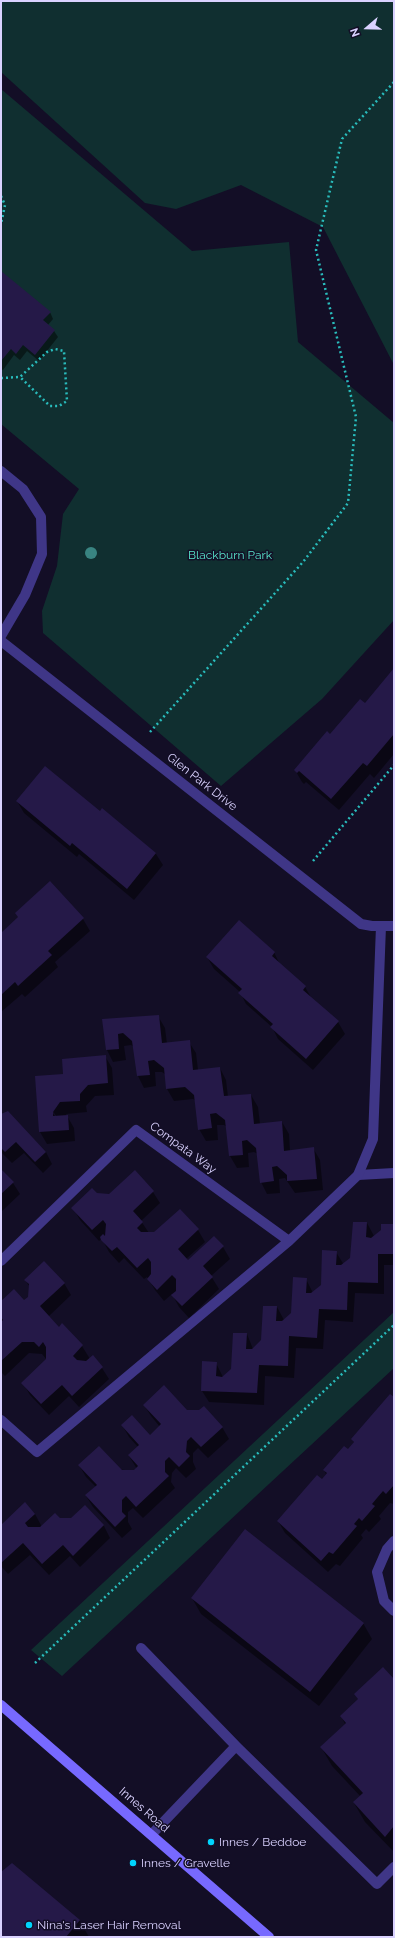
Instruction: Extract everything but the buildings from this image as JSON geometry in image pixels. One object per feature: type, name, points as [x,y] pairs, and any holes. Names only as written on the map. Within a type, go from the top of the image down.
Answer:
[{"type":"street","points":[[1,471],[23,489],[41,517],[42,554],[25,595],[1,636]]},
{"type":"street","name":"Glen Park Drive","points":[[1,641],[361,924],[394,926]]},
{"type":"street","points":[[1,1420],[37,1452],[289,1241],[358,1174],[373,1139],[381,926]]},
{"type":"street","name":"Compata Way","points":[[1,1261],[136,1130],[289,1241]]},
{"type":"street","points":[[358,1174],[394,1173]]},
{"type":"street","points":[[394,1541],[387,1549],[377,1572],[384,1601],[394,1611]]},
{"type":"street","points":[[141,1648],[236,1746],[377,1884],[394,1867]]},
{"type":"street","name":"Innes Road","points":[[1,1705],[152,1834],[269,1937]]},
{"type":"street","points":[[152,1834],[236,1746]]},
{"type":"path","points":[[136,747],[303,562],[348,503],[356,417],[316,250],[342,139],[394,82]]},
{"type":"path","points":[[1,196],[5,205],[1,224]]},
{"type":"path","points":[[1,378],[20,377],[47,352],[55,349],[64,351],[67,401],[59,406],[50,406],[20,377]]},
{"type":"path","points":[[300,876],[394,765]]},
{"type":"path","points":[[35,1663],[394,1325]]},
{"type":"green space","points":[[1,1],[394,1],[394,365],[323,227],[241,185],[176,209],[145,203],[1,72]]},
{"type":"green space","name":"Blackburn Park","points":[[1,89],[192,251],[289,242],[298,342],[394,423],[394,620],[322,699],[221,786],[43,633],[42,611],[57,566],[63,514],[79,489],[1,424]]},
{"type":"green space","points":[[394,1312],[394,1368],[62,1676],[31,1650]]},
{"type":"place","name":"Innes / Beddoe","points":[[211,1842]]},
{"type":"place","name":"Innes / Gravelle","points":[[133,1863]]},
{"type":"place","name":"Nina's Laser Hair Removal","points":[[29,1925]]}]
